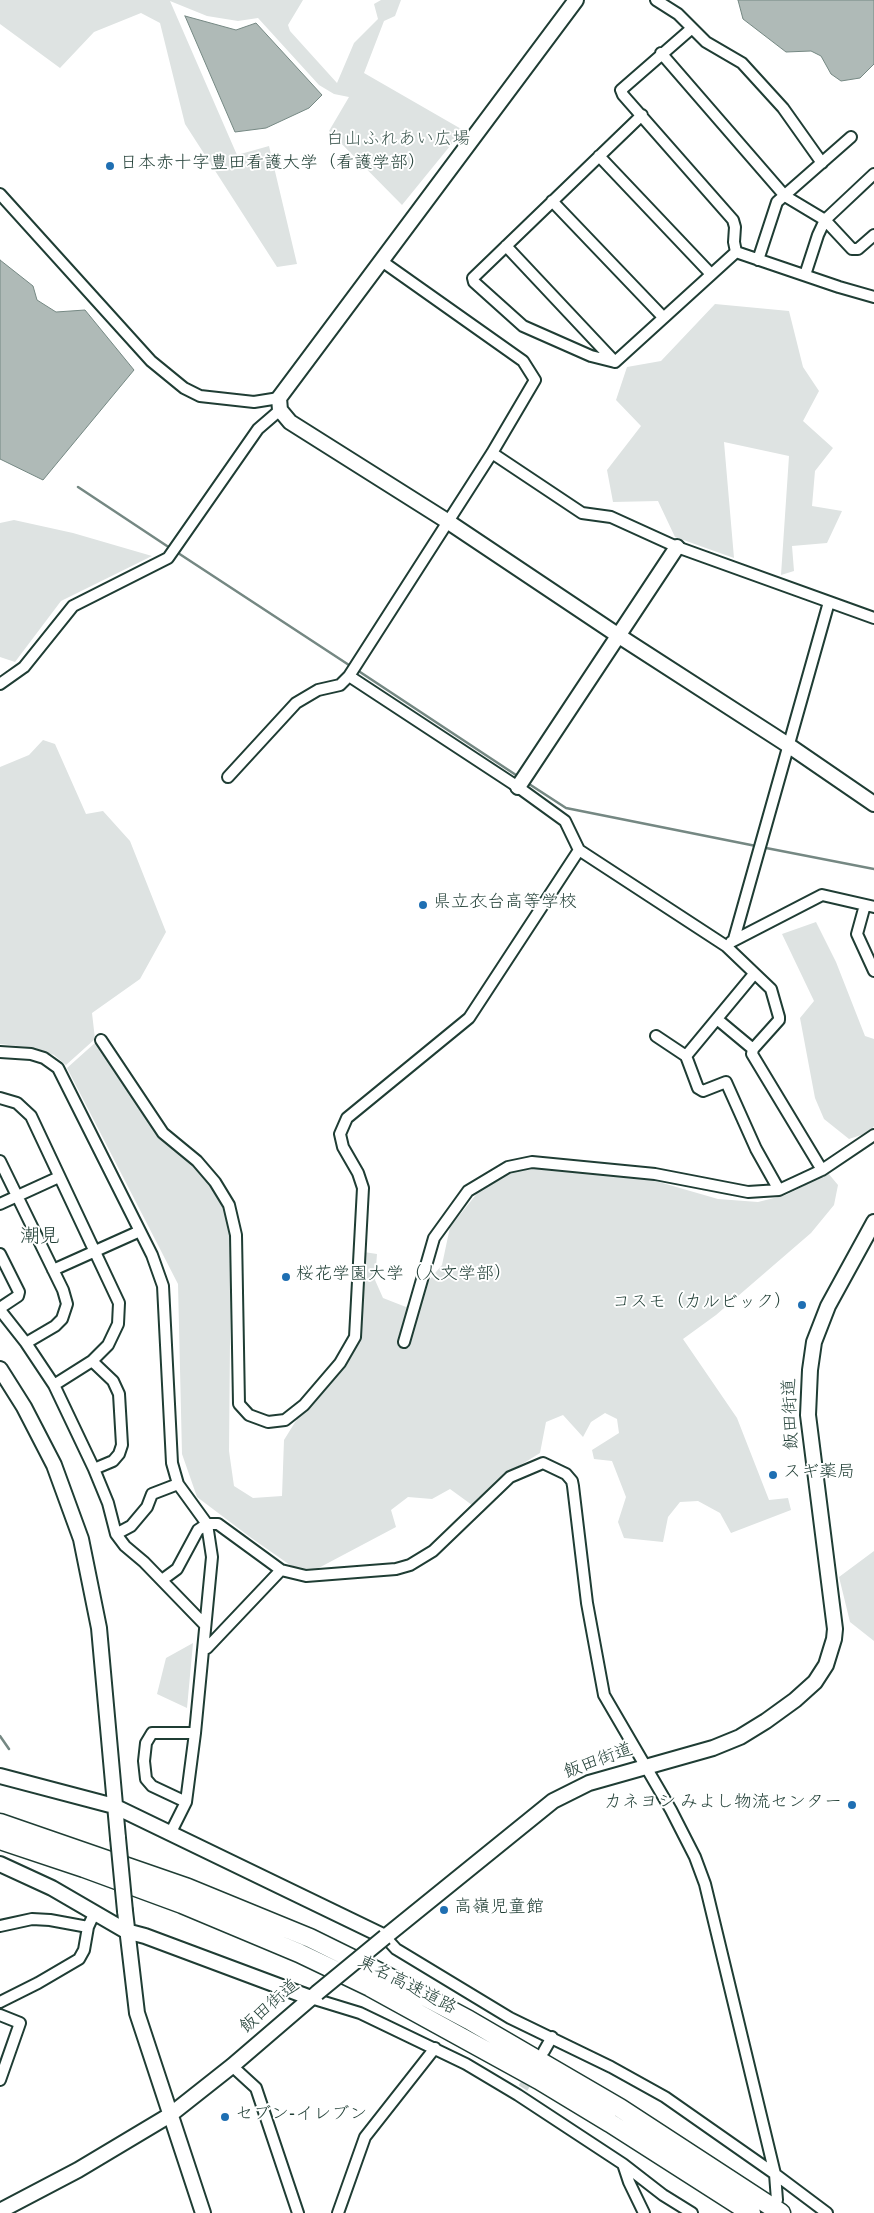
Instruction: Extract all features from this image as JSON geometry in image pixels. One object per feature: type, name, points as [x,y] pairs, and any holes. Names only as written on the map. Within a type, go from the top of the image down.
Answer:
[{"type":"highway","name":"東名高速道路","points":[[0,1823],[188,1888],[310,1938],[469,2020],[612,2103],[779,2206]]},
{"type":"highway","name":"東名高速道路","points":[[0,1840],[182,1904],[292,1950],[370,1987],[540,2080],[751,2213]]},
{"type":"street","points":[[0,684],[24,668],[73,606],[168,558],[258,429],[280,404],[576,0]]},
{"type":"street","points":[[656,0],[678,14],[706,42],[742,63],[782,108],[822,163]]},
{"type":"street","points":[[691,29],[661,53],[621,90],[622,95],[642,115],[733,220],[736,252]]},
{"type":"street","points":[[661,53],[785,196],[825,220],[852,249],[858,249],[874,235]]},
{"type":"street","points":[[615,362],[591,356],[523,326],[474,282],[473,278],[642,115]]},
{"type":"street","points":[[758,260],[775,205],[851,137]]},
{"type":"street","points":[[599,156],[710,273]]},
{"type":"street","points":[[805,275],[818,234],[825,220],[874,174]]},
{"type":"street","points":[[0,194],[151,361],[184,388],[200,396],[280,404]]},
{"type":"street","points":[[552,202],[663,317]]},
{"type":"street","points":[[506,246],[615,362]]},
{"type":"street","points":[[736,252],[874,296]]},
{"type":"street","points":[[615,362],[710,273],[736,252]]},
{"type":"street","points":[[228,777],[296,703],[318,690],[340,685],[349,676],[492,453],[535,380],[523,361],[383,262]]},
{"type":"street","points":[[280,404],[290,422],[447,521],[619,636],[788,745],[874,804]]},
{"type":"street","points":[[492,453],[573,508],[590,515],[611,517],[677,547],[874,618]]},
{"type":"street","points":[[518,787],[677,547]]},
{"type":"street","points":[[730,943],[829,602]]},
{"type":"street","points":[[349,676],[518,787],[565,821],[579,850],[730,943],[754,974],[771,990],[779,1017],[753,1049],[752,1054],[822,1170]]},
{"type":"street","points":[[101,1040],[163,1133],[196,1161],[215,1182],[229,1205],[236,1235],[239,1404],[249,1415],[268,1422],[285,1420],[304,1405],[334,1370],[355,1337],[363,1188],[358,1173],[343,1147],[340,1134],[348,1118],[469,1018],[579,850]]},
{"type":"street","points":[[730,943],[822,895],[869,906],[857,934],[873,966]]},
{"type":"street","points":[[686,1056],[754,974]]},
{"type":"street","points":[[717,1019],[753,1049]]},
{"type":"street","points":[[656,1036],[686,1056],[698,1088],[703,1091],[726,1082],[756,1149],[779,1190]]},
{"type":"street","points":[[0,1052],[30,1054],[44,1058],[58,1068],[156,1264],[163,1286],[172,1463],[178,1484],[207,1524],[212,1557],[195,1733],[186,1802],[171,1832]]},
{"type":"street","points":[[0,1098],[17,1103],[31,1116],[58,1177],[119,1303],[114,1335],[92,1361],[54,1385]]},
{"type":"street","points":[[404,1342],[434,1238],[468,1191],[508,1167],[532,1162],[655,1174],[748,1192],[779,1190],[822,1170],[874,1135]]},
{"type":"street","points":[[0,1161],[63,1290],[67,1304],[65,1313],[55,1326],[26,1343]]},
{"type":"street","points":[[0,1204],[58,1177]]},
{"type":"street","name":"飯田街道","points":[[0,2211],[78,2170],[170,2115],[232,2066],[314,1995],[553,1801],[589,1783],[713,1748],[740,1737],[766,1721],[809,1688],[826,1665],[835,1629],[808,1415],[810,1370],[814,1342],[828,1306],[874,1222]]},
{"type":"street","points":[[52,1270],[140,1231]]},
{"type":"street","points":[[0,1254],[19,1292],[18,1296],[0,1309],[26,1343],[54,1385],[94,1469],[108,1503],[116,1534],[125,1546],[162,1580],[205,1625]]},
{"type":"street","points":[[92,1361],[113,1381],[119,1394],[122,1445],[119,1454],[113,1461],[94,1469]]},
{"type":"street","points":[[0,1369],[24,1407],[54,1465],[82,1539],[99,1628],[126,1931],[137,2013],[202,2213]]},
{"type":"street","points":[[162,1580],[177,1569],[198,1530],[207,1524],[218,1524],[280,1570],[306,1576],[376,1572],[410,1565],[433,1551],[510,1477],[543,1463],[566,1474],[572,1481],[573,1486],[587,1603],[604,1696],[675,1818],[695,1858],[705,1884],[775,2174],[779,2206]]},
{"type":"street","points":[[116,1534],[131,1526],[147,1507],[152,1494],[178,1484]]},
{"type":"street","points":[[203,1650],[280,1570]]},
{"type":"street","points":[[186,1802],[152,1786],[146,1779],[144,1761],[146,1743],[152,1733],[195,1733]]},
{"type":"street","points":[[0,1776],[114,1806],[385,1937],[396,1949],[510,2018],[665,2097],[827,2213]]},
{"type":"street","points":[[0,1864],[52,1888],[126,1931],[314,1995],[360,2013],[435,2048],[521,2092],[623,2164],[663,2195],[692,2213]]},
{"type":"street","points":[[0,2002],[79,1959],[84,1950],[88,1927],[94,1914]]},
{"type":"street","points":[[0,1926],[32,1919],[50,1920],[88,1927]]},
{"type":"street","points":[[0,2015],[20,2023],[0,2080]]},
{"type":"street","points":[[544,2051],[552,2038]]},
{"type":"street","points":[[338,2213],[365,2137],[435,2048]]},
{"type":"street","points":[[232,2066],[256,2088],[298,2213]]},
{"type":"street","points":[[623,2164],[628,2182],[644,2213]]},
{"type":"green space","name":"白山ふれあい広場","points":[[0,0],[303,0],[288,25],[290,31],[337,83],[354,43],[378,19],[374,4],[381,0],[401,0],[395,16],[384,21],[364,73],[463,130],[402,205],[329,131],[349,97],[334,94],[319,85],[258,18],[238,21],[207,16],[170,1],[237,155],[269,146],[297,264],[277,267],[185,124],[160,23],[141,13],[94,32],[60,68],[0,24]]},
{"type":"green space","points":[[715,304],[789,311],[803,367],[819,391],[803,421],[833,448],[815,471],[812,506],[842,511],[827,543],[792,546],[794,571],[781,575],[789,456],[724,442],[734,558],[675,537],[658,501],[613,502],[607,470],[641,426],[616,400],[627,367],[661,361]]},
{"type":"green space","points":[[14,520],[73,533],[152,556],[61,601],[15,662],[0,657],[0,523]]},
{"type":"green space","points":[[43,740],[55,744],[86,814],[103,811],[130,841],[166,932],[140,979],[92,1013],[95,1039],[66,1065],[54,1055],[36,1048],[0,1044],[0,767],[29,755]]},
{"type":"green space","points":[[816,922],[836,962],[865,1036],[874,1039],[874,1126],[870,1132],[849,1139],[824,1119],[815,1098],[800,1018],[814,1001],[782,934]]},
{"type":"green space","points":[[96,1042],[157,1134],[196,1166],[226,1206],[231,1231],[229,1451],[234,1486],[253,1498],[282,1496],[284,1440],[302,1411],[345,1365],[361,1336],[364,1252],[377,1254],[375,1280],[383,1298],[406,1307],[442,1265],[450,1227],[479,1191],[518,1168],[561,1167],[652,1180],[718,1199],[758,1202],[786,1195],[828,1173],[838,1185],[834,1205],[811,1233],[716,1315],[683,1339],[737,1418],[769,1500],[788,1498],[791,1510],[731,1533],[720,1513],[698,1501],[680,1502],[668,1517],[663,1542],[624,1538],[618,1522],[626,1497],[612,1461],[594,1459],[592,1450],[619,1433],[617,1419],[605,1413],[591,1422],[583,1437],[563,1415],[546,1422],[540,1453],[506,1474],[472,1505],[450,1489],[432,1499],[408,1497],[391,1510],[396,1527],[311,1572],[290,1565],[197,1497],[182,1454],[178,1284],[67,1068]]},
{"type":"green space","points":[[874,1551],[874,1641],[850,1622],[839,1577]]},
{"type":"green space","points":[[193,1643],[187,1708],[157,1694],[166,1658]]},
{"type":"shaded area","points":[[738,0],[874,0],[874,64],[860,78],[841,81],[831,74],[821,56],[811,51],[786,52],[743,19]]},
{"type":"shaded area","points":[[185,16],[236,30],[256,23],[322,95],[309,108],[266,128],[235,132]]},
{"type":"shaded area","points":[[0,260],[33,286],[37,300],[56,312],[85,310],[134,370],[43,480],[0,459]]},
{"type":"waterway","points":[[78,487],[170,548]]},
{"type":"waterway","points":[[175,551],[352,667]]},
{"type":"waterway","points":[[357,670],[519,777]]},
{"type":"waterway","points":[[526,782],[566,808],[756,846]]},
{"type":"waterway","points":[[761,847],[874,869]]},
{"type":"waterway","points":[[0,1736],[9,1749]]},
{"type":"tunnel","points":[[523,2088],[533,2072]]},
{"type":"place","name":"日本赤十字豊田看護大学（看護学部）","points":[[110,166]]},
{"type":"place","name":"県立衣台高等学校","points":[[423,905]]},
{"type":"place","name":"桜花学園大学（人文学部）","points":[[286,1277]]},
{"type":"place","name":"コスモ（カルビック）","points":[[802,1305]]},
{"type":"place","name":"スギ薬局","points":[[773,1475]]},
{"type":"place","name":"カネヨシ みよし物流センター","points":[[852,1805]]},
{"type":"place","name":"高嶺児童館","points":[[444,1910]]},
{"type":"place","name":"セブン-イレブン","points":[[225,2117]]},
{"type":"district","name":"潮見","points":[[40,1239]]}]
